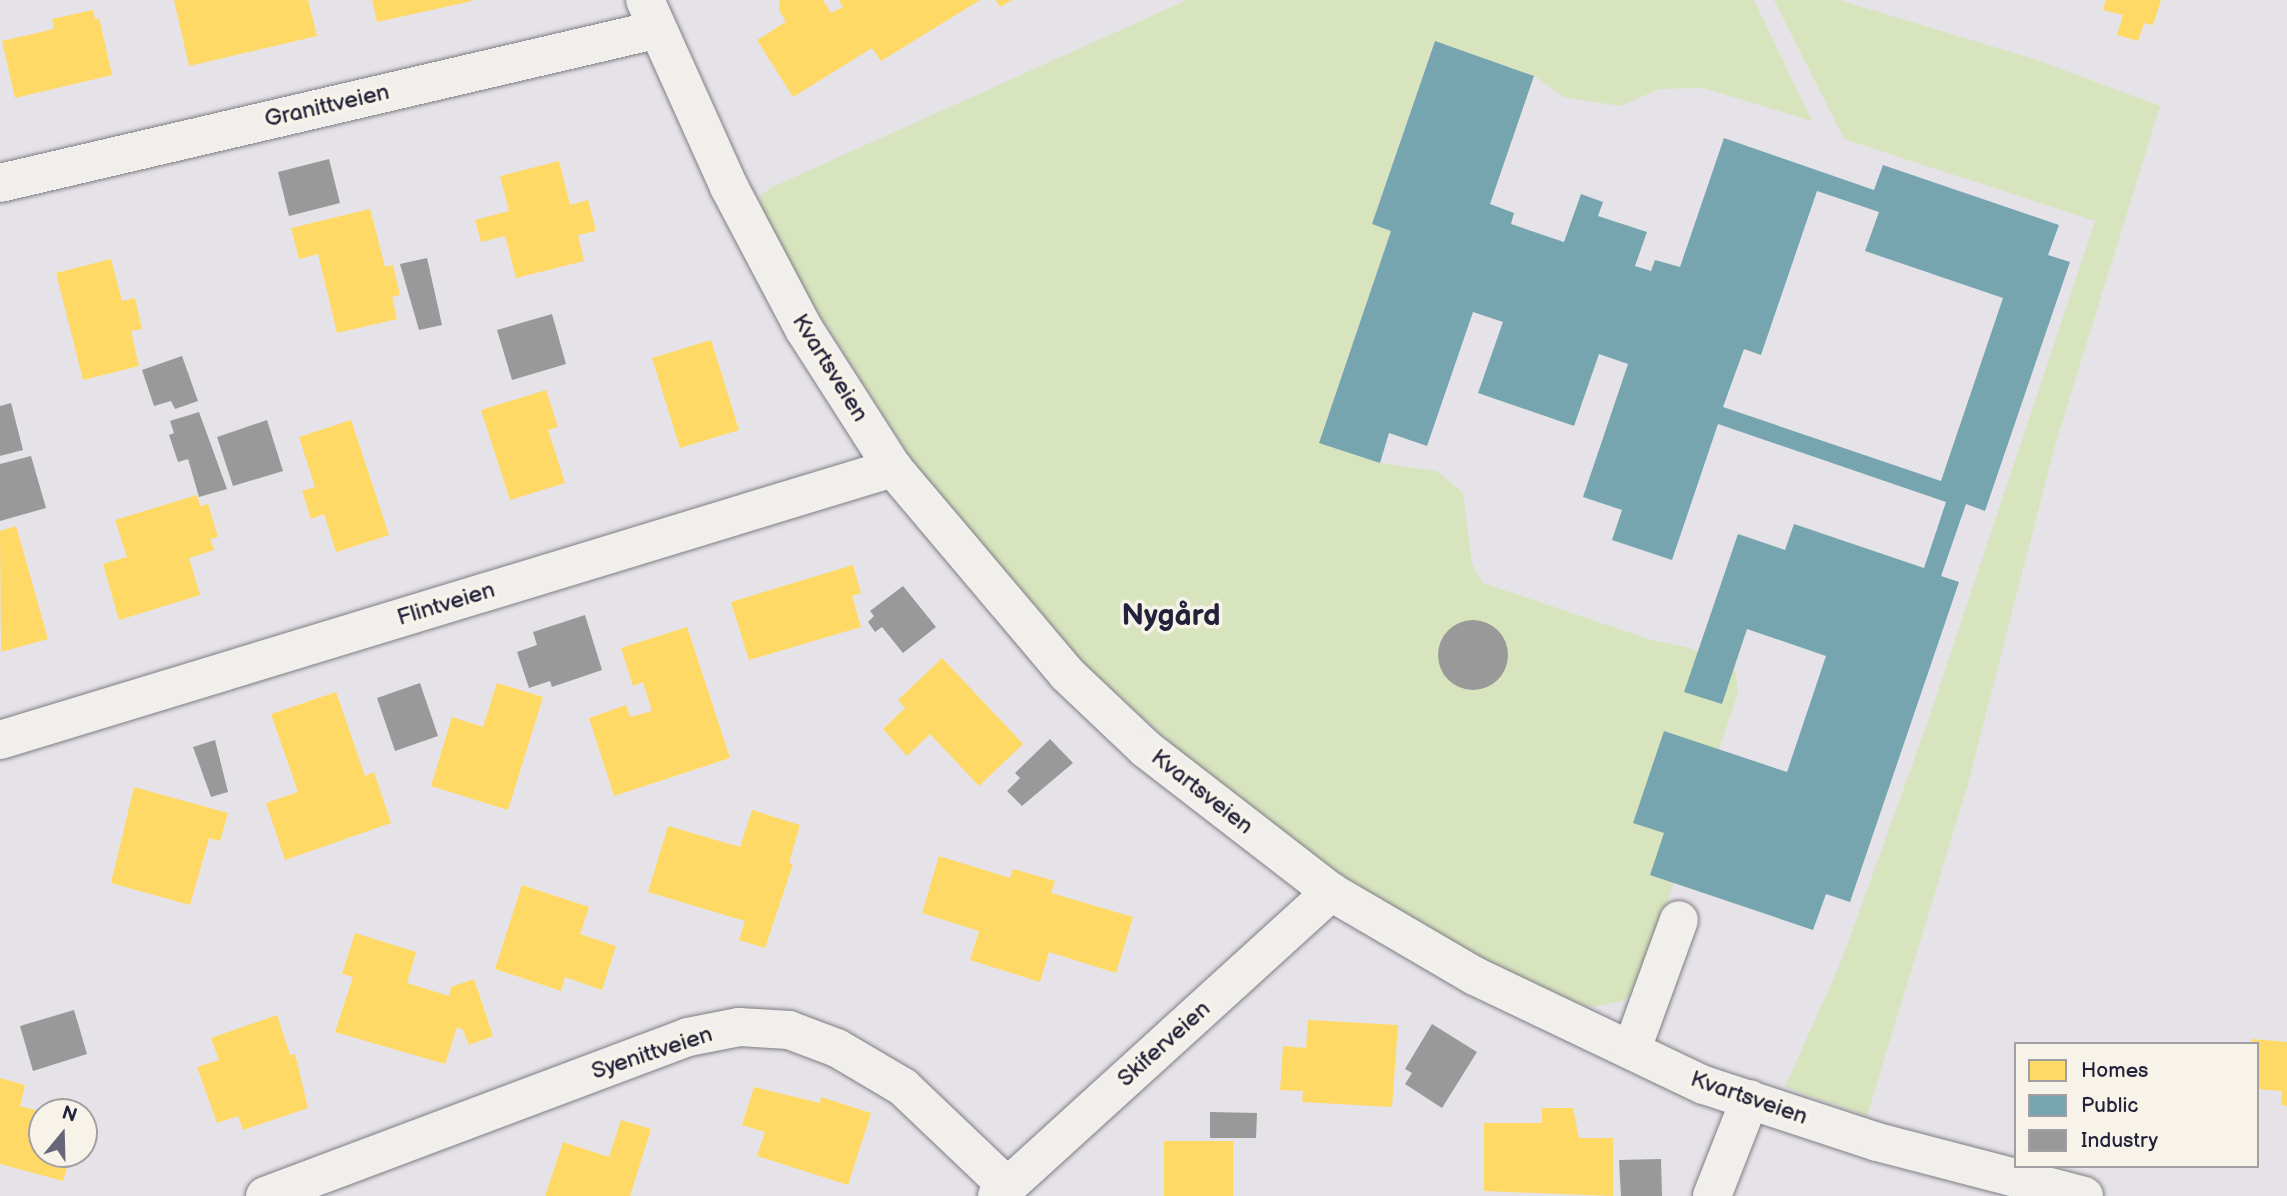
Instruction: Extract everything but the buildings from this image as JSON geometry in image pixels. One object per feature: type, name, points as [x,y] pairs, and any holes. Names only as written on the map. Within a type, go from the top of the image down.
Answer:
[{"type":"street","name":"Granittveien","points":[[0,183],[650,15]]},
{"type":"street","name":"Kvartsveien","points":[[650,15],[729,187],[804,329],[893,468],[1067,674],[1146,748],[1331,892],[1475,976],[1704,1085],[1877,1142],[2084,1196]]},
{"type":"street","name":"Flintveien","points":[[0,740],[893,468]]},
{"type":"street","name":"Skiferveien","points":[[1002,1191],[1331,892]]},
{"type":"street","points":[[1632,1049],[1679,920]]},
{"type":"street","name":"Syenittveien","points":[[265,1196],[688,1037],[739,1027],[789,1030],[837,1048],[892,1080],[1002,1191]]},
{"type":"street","points":[[1712,1196],[1750,1099]]},
{"type":"green space","points":[[1187,0],[1754,0],[1812,121],[1703,88],[1660,89],[1620,106],[1564,97],[1534,76],[1434,42],[1372,224],[1391,231],[1319,442],[1380,463],[1437,471],[1463,493],[1472,564],[1483,583],[1652,640],[1686,647],[1726,662],[1736,672],[1738,693],[1639,985],[1624,1001],[1592,1007],[1554,997],[1441,939],[1324,868],[1225,793],[1071,652],[926,482],[796,278],[759,211],[760,196],[770,188]]},
{"type":"green space","points":[[1774,0],[1839,0],[2037,60],[2160,106],[2054,449],[1968,784],[1867,1116],[1785,1087],[1842,959],[1927,724],[2095,221],[1844,139]]},
{"type":"district","name":"Nygård","points":[[1171,616]]}]
